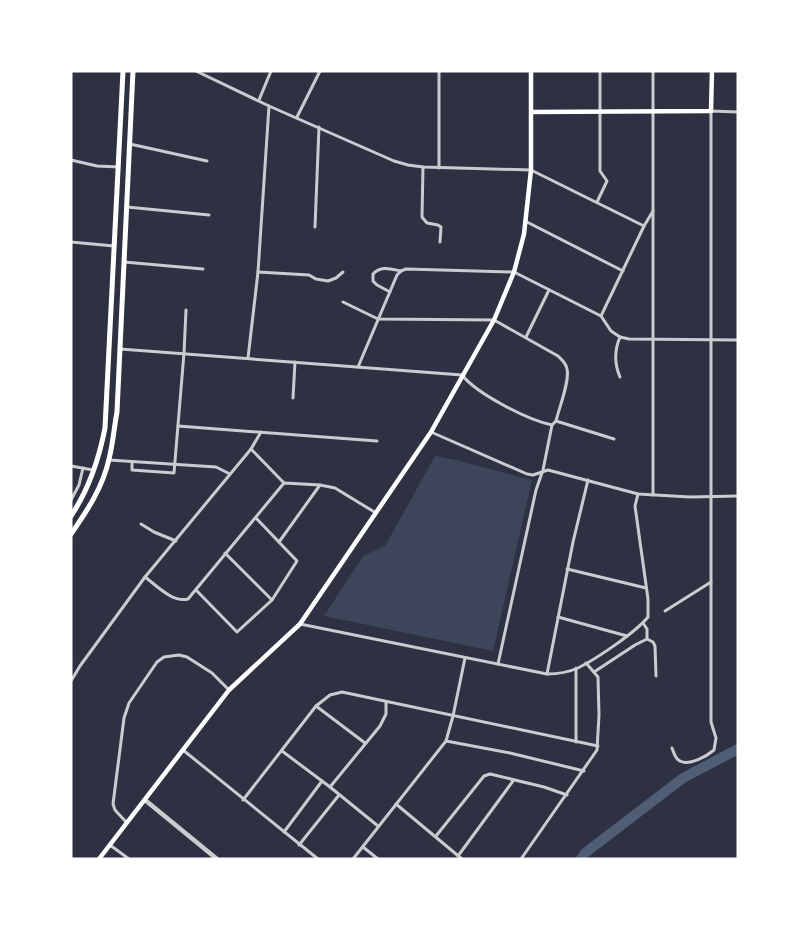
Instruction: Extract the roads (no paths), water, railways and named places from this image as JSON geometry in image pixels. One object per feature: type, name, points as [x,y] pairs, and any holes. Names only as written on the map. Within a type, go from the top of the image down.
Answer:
[{"type":"main road","points":[[71,516],[80,503],[94,470],[105,428],[123,71]]},
{"type":"main road","points":[[71,534],[87,512],[99,489],[109,460],[117,412],[133,71]]},
{"type":"main road","points":[[99,859],[229,690],[300,624],[431,432],[494,320],[514,272],[525,221],[531,170],[531,71]]},
{"type":"main road","points":[[531,112],[712,111],[712,71]]},
{"type":"street","points":[[196,71],[269,106],[394,161],[438,168],[531,170],[644,226]]},
{"type":"street","points":[[259,100],[271,71]]},
{"type":"street","points":[[297,117],[320,71]]},
{"type":"street","points":[[438,168],[439,71]]},
{"type":"street","points":[[597,202],[607,181],[601,174],[600,166],[600,71]]},
{"type":"street","points":[[653,71],[653,495]]},
{"type":"street","points":[[248,358],[258,272],[269,106]]},
{"type":"street","points":[[672,748],[675,757],[680,761],[695,760],[714,750],[716,738],[711,722],[712,111],[738,112]]},
{"type":"street","points":[[315,227],[319,127]]},
{"type":"street","points":[[130,144],[207,161]]},
{"type":"street","points":[[71,160],[97,166],[119,167]]},
{"type":"street","points":[[423,167],[422,217],[427,223],[441,227],[440,242]]},
{"type":"street","points":[[127,207],[209,215]]},
{"type":"street","points":[[601,316],[653,211]]},
{"type":"street","points":[[525,221],[623,271]]},
{"type":"street","points":[[71,242],[114,246]]},
{"type":"street","points":[[124,262],[203,270]]},
{"type":"street","points":[[390,292],[373,281],[373,274],[378,269],[514,272],[601,316],[611,331],[620,337],[653,340],[738,340]]},
{"type":"street","points":[[358,367],[401,271]]},
{"type":"street","points":[[258,272],[308,275],[316,279],[328,280],[336,278],[343,272]]},
{"type":"street","points":[[526,337],[549,290]]},
{"type":"street","points":[[343,302],[378,319],[494,320],[526,337],[565,362],[568,370],[567,379],[556,422],[552,426],[498,664]]},
{"type":"street","points":[[132,462],[132,470],[174,473],[186,310]]},
{"type":"street","points":[[620,337],[616,345],[615,361],[620,377]]},
{"type":"street","points":[[119,348],[462,375],[468,382],[529,418],[552,426]]},
{"type":"street","points":[[293,398],[295,362]]},
{"type":"street","points":[[556,422],[614,439]]},
{"type":"street","points":[[178,426],[377,441]]},
{"type":"street","points":[[71,681],[146,577],[251,449],[260,432]]},
{"type":"street","points":[[431,432],[527,474],[548,470],[638,494],[690,497],[738,496]]},
{"type":"street","points":[[251,449],[284,483],[320,485],[335,488],[376,513]]},
{"type":"street","points":[[109,460],[216,468],[230,474]]},
{"type":"street","points":[[71,466],[94,470]]},
{"type":"street","points":[[71,500],[79,485],[83,468]]},
{"type":"street","points":[[547,674],[567,568],[588,480]]},
{"type":"street","points":[[146,577],[173,597],[180,600],[188,599],[284,483]]},
{"type":"street","points":[[279,542],[320,485]]},
{"type":"street","points":[[300,624],[547,674],[576,668],[627,636],[648,617],[649,609],[635,506],[638,494]]},
{"type":"street","points":[[196,590],[236,632],[272,600],[297,561],[256,518]]},
{"type":"street","points":[[142,524],[154,532],[176,541]]},
{"type":"street","points":[[226,553],[272,600]]},
{"type":"street","points":[[567,568],[646,588]]},
{"type":"street","points":[[665,611],[711,581]]},
{"type":"street","points":[[558,617],[627,636]]},
{"type":"street","points":[[643,623],[647,629],[647,638]]},
{"type":"street","points":[[594,672],[647,638]]},
{"type":"street","points":[[647,638],[655,646],[656,676]]},
{"type":"street","points":[[126,823],[115,810],[113,804],[124,718],[131,698],[157,662],[164,657],[179,655],[187,657],[212,673],[229,690]]},
{"type":"street","points":[[353,859],[446,741],[454,716],[465,658]]},
{"type":"street","points":[[521,859],[584,771],[598,746],[598,677],[586,663]]},
{"type":"street","points":[[576,668],[576,742]]},
{"type":"street","points":[[243,800],[316,706],[330,695],[342,692],[598,746]]},
{"type":"street","points":[[330,787],[380,726],[386,714],[386,702]]},
{"type":"street","points":[[316,706],[365,743]]},
{"type":"street","points":[[446,741],[510,753],[584,771]]},
{"type":"street","points":[[183,750],[318,859]]},
{"type":"street","points":[[282,751],[378,826]]},
{"type":"street","points":[[436,836],[484,776],[490,774],[544,787],[567,795]]},
{"type":"street","points":[[458,856],[513,781]]},
{"type":"street","points":[[284,832],[322,782]]},
{"type":"street","points":[[299,845],[339,795]]},
{"type":"street","points":[[145,800],[217,859]]},
{"type":"street","points":[[396,804],[462,859]]},
{"type":"street","points":[[110,845],[129,859]]},
{"type":"street","points":[[363,846],[378,859]]},
{"type":"waterway","points":[[581,859],[585,853],[683,778],[738,749]]}]
